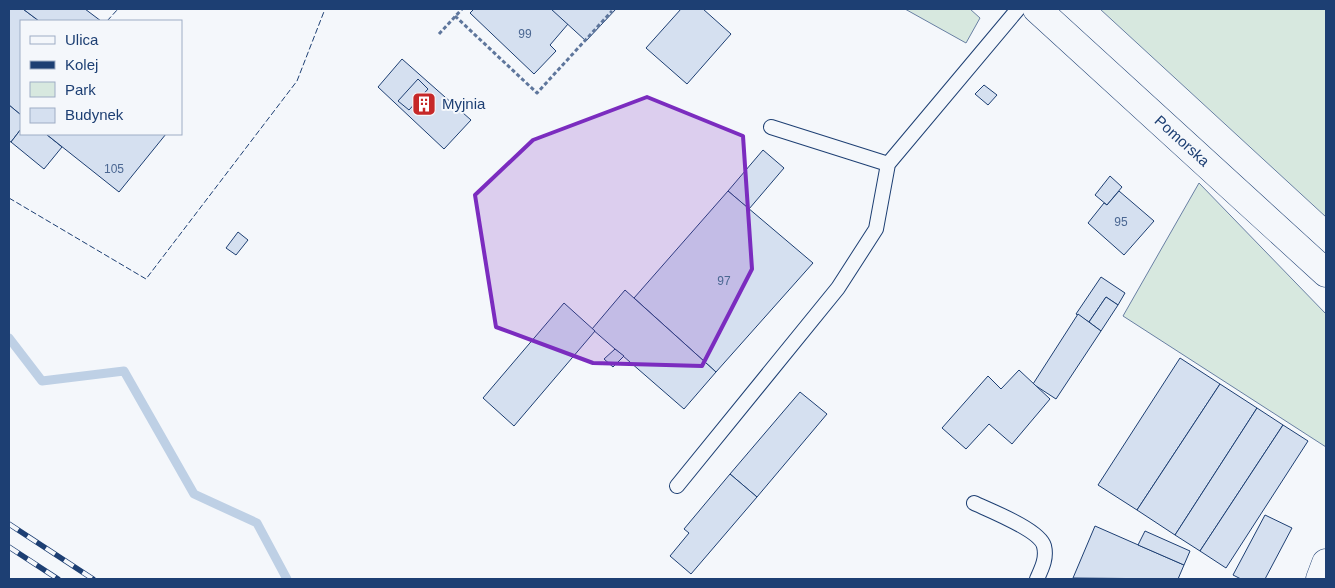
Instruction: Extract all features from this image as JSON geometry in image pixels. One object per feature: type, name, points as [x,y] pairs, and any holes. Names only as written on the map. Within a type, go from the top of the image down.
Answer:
[{"type":"main road","name":"Pomorska","points":[[1037,9],[1326,273]]},
{"type":"main road","points":[[1320,579],[1326,563]]},
{"type":"lane","points":[[677,486],[838,288],[876,229],[888,164],[1018,9]]},
{"type":"lane","points":[[771,127],[888,164]]},
{"type":"lane","points":[[974,503],[1032,532],[1044,544],[1045,559],[1037,579]]},
{"type":"path","points":[[439,34],[462,9]]},
{"type":"path","points":[[455,16],[537,92],[612,11]]},
{"type":"highlighted area","points":[[647,97],[743,136],[752,269],[702,366],[593,363],[496,327],[475,195],[533,140]]},
{"type":"green space","points":[[905,9],[970,9],[980,18],[966,43]]},
{"type":"green space","points":[[1100,9],[1326,9],[1326,217]]},
{"type":"green space","points":[[1199,183],[1326,314],[1326,447],[1123,316]]},
{"type":"building","points":[[9,9],[23,9],[38,20],[20,20],[20,114],[9,105]]},
{"type":"building","points":[[23,9],[85,9],[100,20],[38,20]]},
{"type":"building","points":[[474,9],[556,9],[568,24],[550,45],[556,51],[534,74],[470,13]]},
{"type":"building","points":[[551,9],[616,9],[586,41]]},
{"type":"building","points":[[681,9],[703,9],[731,34],[687,84],[646,48]]},
{"type":"building","name":"Myjnia","points":[[402,59],[471,120],[444,149],[378,87]]},
{"type":"building","points":[[418,79],[428,89],[409,110],[398,101]]},
{"type":"building","points":[[984,85],[997,95],[988,105],[975,94]]},
{"type":"building","points":[[9,105],[20,114],[20,130],[11,142],[9,141]]},
{"type":"building","points":[[20,130],[20,135],[47,135],[62,147],[44,169],[11,142]]},
{"type":"building","points":[[47,135],[165,135],[119,192]]},
{"type":"building","points":[[763,150],[784,168],[749,209],[728,191]]},
{"type":"building","points":[[1110,176],[1122,187],[1107,205],[1095,195]]},
{"type":"building","points":[[728,191],[813,263],[716,372],[634,298]]},
{"type":"building","points":[[1119,191],[1154,221],[1124,255],[1088,223],[1104,203],[1107,205]]},
{"type":"building","points":[[238,232],[248,240],[236,255],[226,248]]},
{"type":"building","points":[[1101,277],[1125,293],[1118,305],[1106,297],[1089,322],[1076,314]]},
{"type":"building","points":[[625,290],[716,372],[684,409],[592,329]]},
{"type":"building","points":[[1106,297],[1118,305],[1101,331],[1089,322]]},
{"type":"building","points":[[564,303],[595,331],[514,426],[483,398]]},
{"type":"building","points":[[1078,314],[1101,331],[1056,399],[1033,384]]},
{"type":"building","points":[[615,349],[624,356],[613,367],[604,359]]},
{"type":"building","points":[[1180,358],[1220,384],[1137,510],[1098,485]]},
{"type":"building","points":[[1019,370],[1050,399],[1012,444],[989,424],[966,449],[942,428],[988,376],[1001,389]]},
{"type":"building","points":[[1220,384],[1257,408],[1175,535],[1137,510]]},
{"type":"building","points":[[800,392],[827,414],[757,497],[730,474]]},
{"type":"building","points":[[1257,408],[1283,425],[1200,551],[1175,535]]},
{"type":"building","points":[[1283,425],[1308,441],[1226,568],[1200,551]]},
{"type":"building","points":[[730,474],[757,497],[691,574],[670,556],[689,533],[684,529]]},
{"type":"building","points":[[1265,515],[1292,528],[1265,579],[1241,579],[1233,575]]},
{"type":"building","points":[[1095,526],[1184,565],[1178,579],[1073,578]]},
{"type":"building","points":[[1145,531],[1190,551],[1184,565],[1138,545]]},
{"type":"waterway","points":[[9,338],[42,381],[124,371],[194,494],[257,523],[287,579]]},
{"type":"railway","points":[[9,524],[93,579]]},
{"type":"railway","points":[[9,547],[58,579]]},
{"type":"fence","points":[[108,20],[118,9]]},
{"type":"fence","points":[[9,198],[146,279],[297,81],[325,9]]},
{"type":"place","name":"Myjnia","points":[[424,104]]}]
